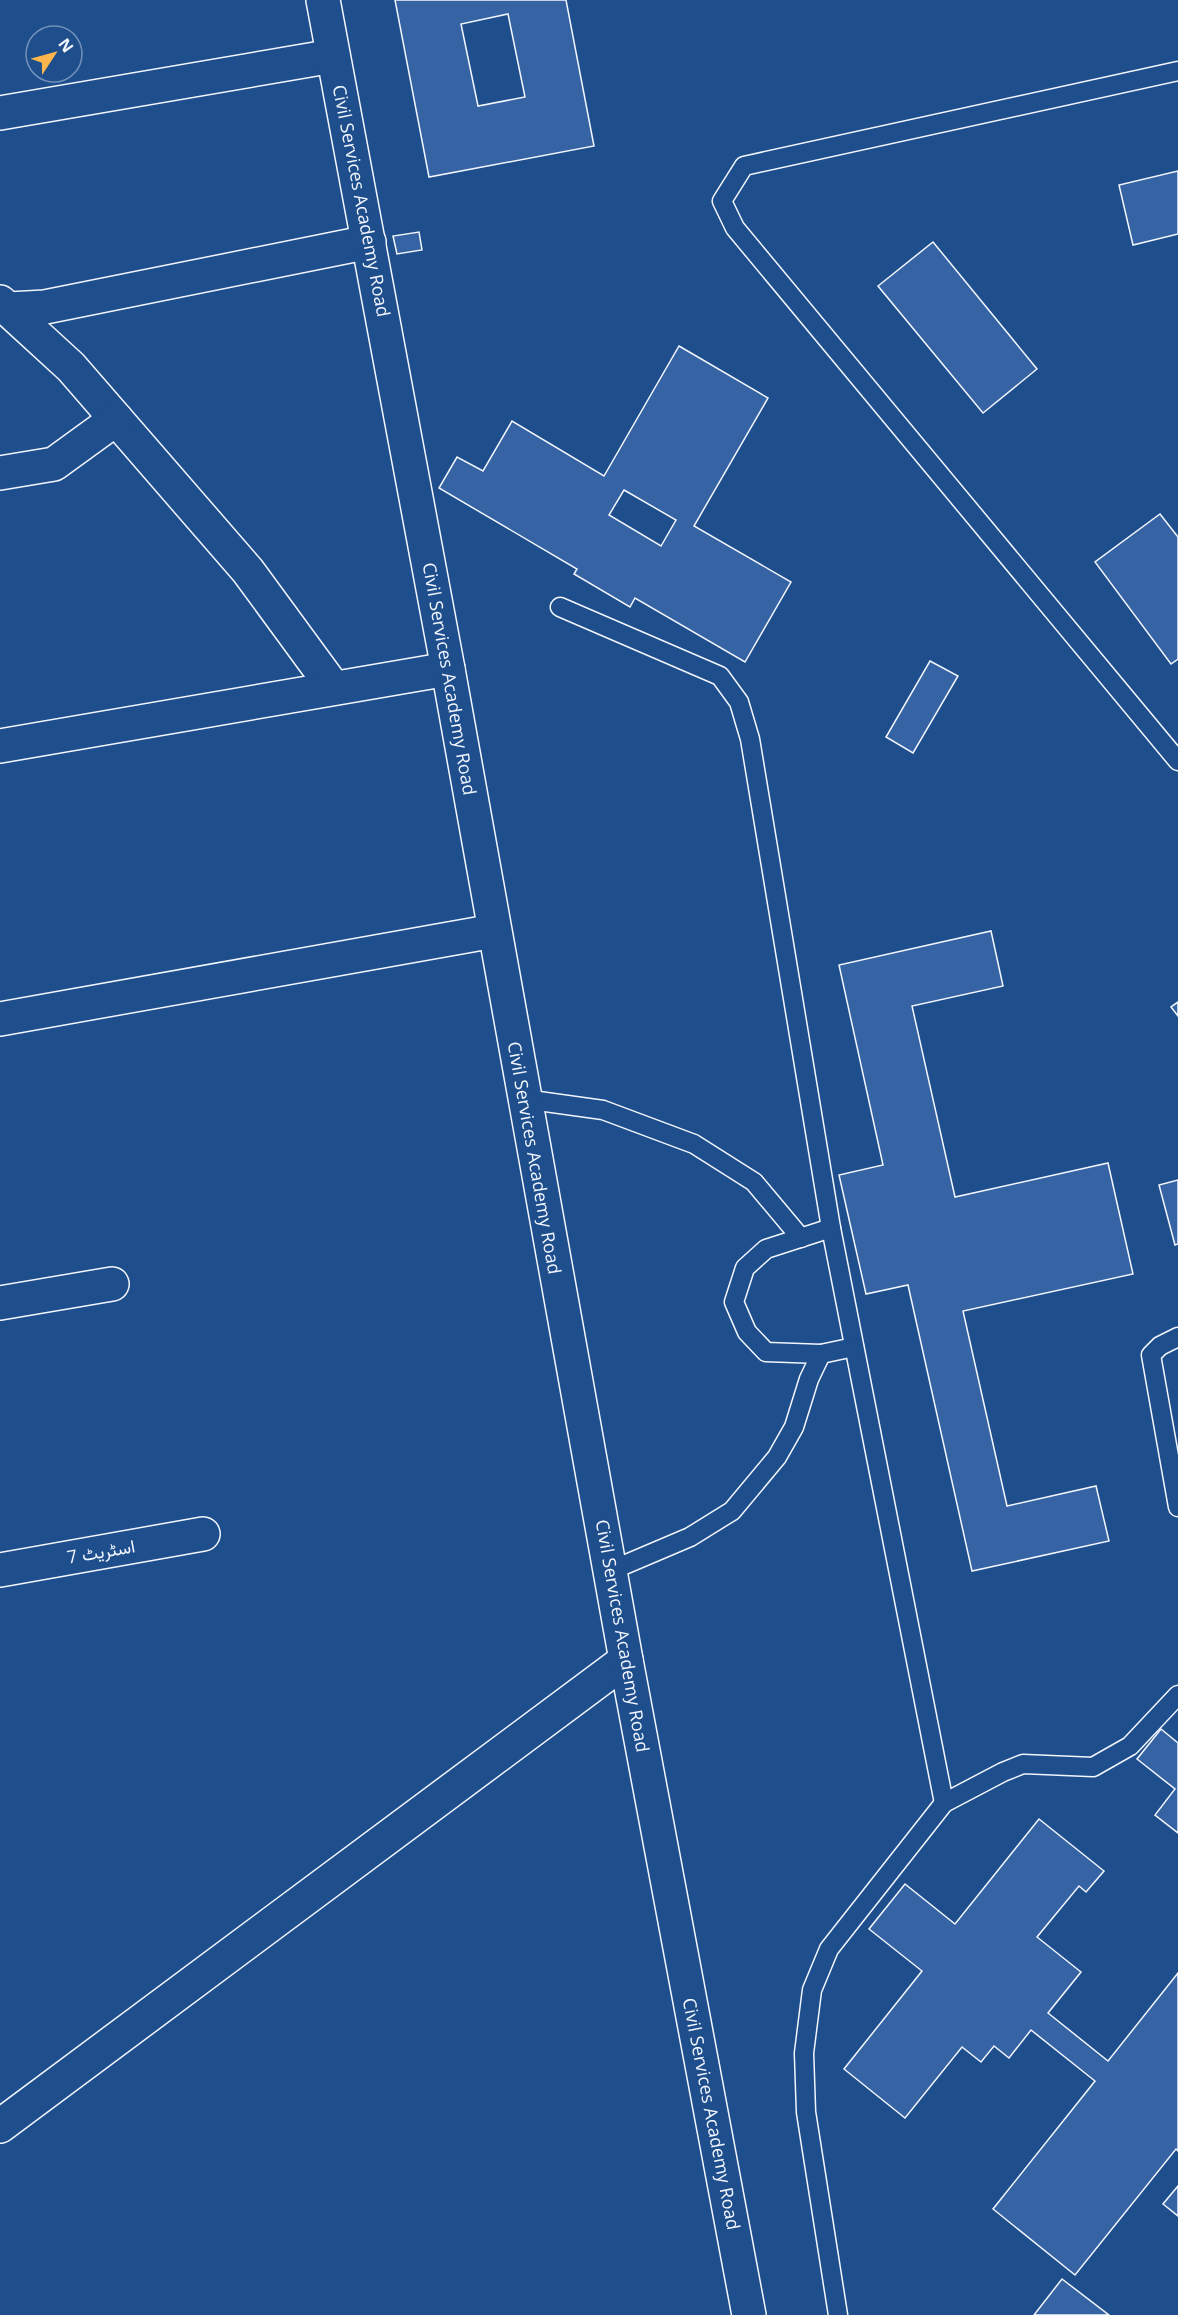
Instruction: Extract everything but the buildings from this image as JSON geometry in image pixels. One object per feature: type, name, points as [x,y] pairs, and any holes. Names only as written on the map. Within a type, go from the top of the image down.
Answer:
[{"type":"street","name":"Civil Services Academy Road","points":[[323,0],[448,669],[626,1660],[749,2315]]},
{"type":"street","points":[[0,113],[333,56]]},
{"type":"street","points":[[4,305],[45,307],[369,242]]},
{"type":"street","points":[[4,305],[71,366],[248,571],[333,687]]},
{"type":"street","points":[[0,473],[54,464],[116,419]]},
{"type":"street","points":[[0,746],[448,669]]},
{"type":"street","points":[[0,1019],[494,931]]},
{"type":"street","points":[[0,1303],[112,1284]]},
{"type":"street","name":"اسٹریٹ 7","points":[[0,1570],[203,1534]]},
{"type":"street","points":[[0,2126],[626,1660]]},
{"type":"lane","points":[[1178,71],[744,166],[722,201],[735,228],[1178,761]]},
{"type":"lane","points":[[560,607],[720,676],[740,702],[750,739],[831,1228],[944,1803]]},
{"type":"lane","points":[[524,1099],[603,1110],[694,1144],[754,1182],[801,1238]]},
{"type":"lane","points":[[831,1228],[766,1249],[745,1268],[734,1302],[747,1332],[766,1352],[821,1354],[854,1347]]},
{"type":"lane","points":[[1178,1337],[1160,1346],[1151,1355],[1178,1507]]},
{"type":"lane","points":[[610,1571],[690,1538],[732,1511],[777,1457],[794,1426],[809,1379],[821,1354]]},
{"type":"lane","points":[[838,2315],[806,2112],[804,2053],[813,1990],[829,1949],[944,1803],[1023,1764],[1093,1767],[1130,1746],[1178,1695]]}]
